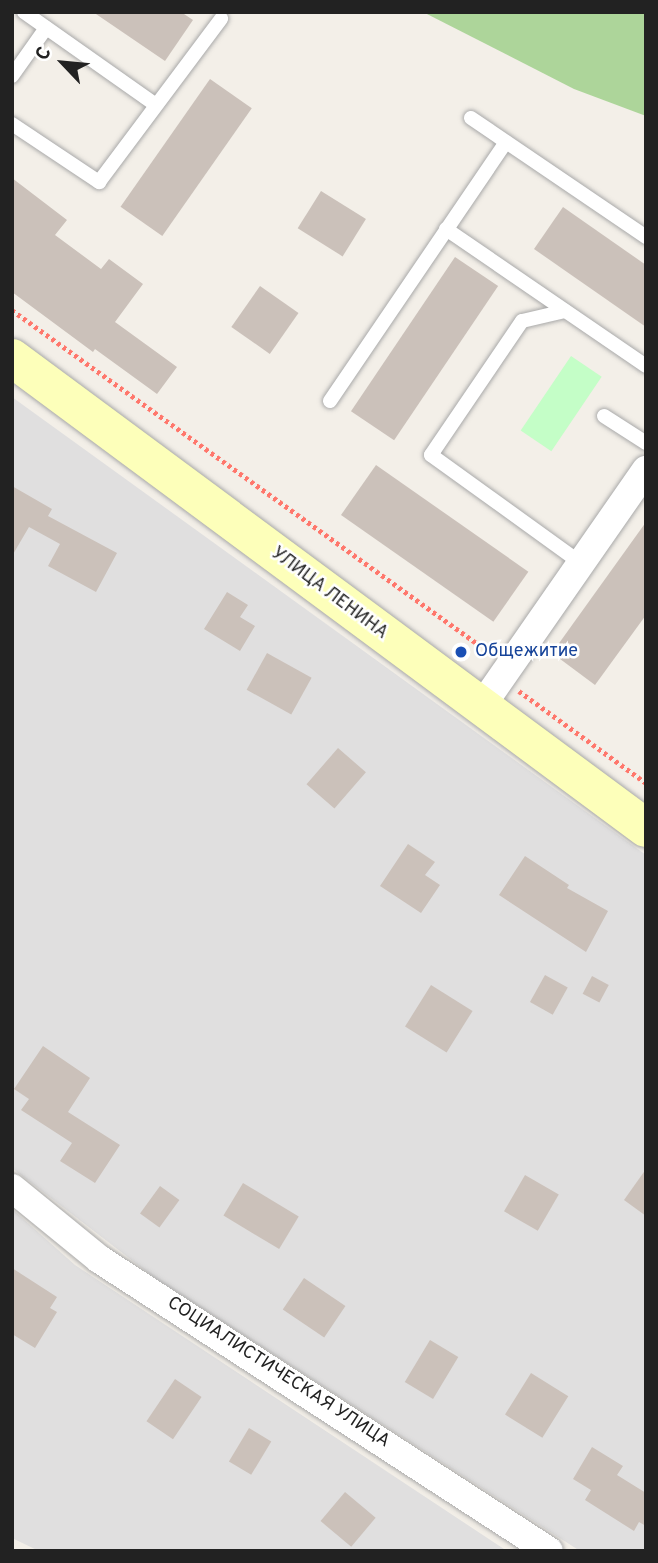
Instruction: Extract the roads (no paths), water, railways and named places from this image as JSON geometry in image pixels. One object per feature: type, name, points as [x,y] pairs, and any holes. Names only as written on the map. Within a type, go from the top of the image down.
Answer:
[{"type":"main road","name":"УЛИЦА ЛЕНИНА","points":[[12,358],[497,684],[646,828]]},
{"type":"street","points":[[497,684],[646,470]]},
{"type":"street","name":"СОЦИАЛИСТИЧЕСКАЯ УЛИЦА","points":[[12,1188],[99,1259],[549,1551]]},
{"type":"lane","points":[[23,12],[156,105]]},
{"type":"lane","points":[[12,124],[99,182],[221,19]]},
{"type":"lane","points":[[12,76],[46,28]]},
{"type":"lane","points":[[471,118],[646,237]]},
{"type":"lane","points":[[330,401],[506,142]]},
{"type":"lane","points":[[446,229],[646,366]]},
{"type":"lane","points":[[565,311],[522,321],[431,455],[581,563]]},
{"type":"lane","points":[[604,416],[646,443]]},
{"type":"place","name":"Общежитие","points":[[461,652]]}]
